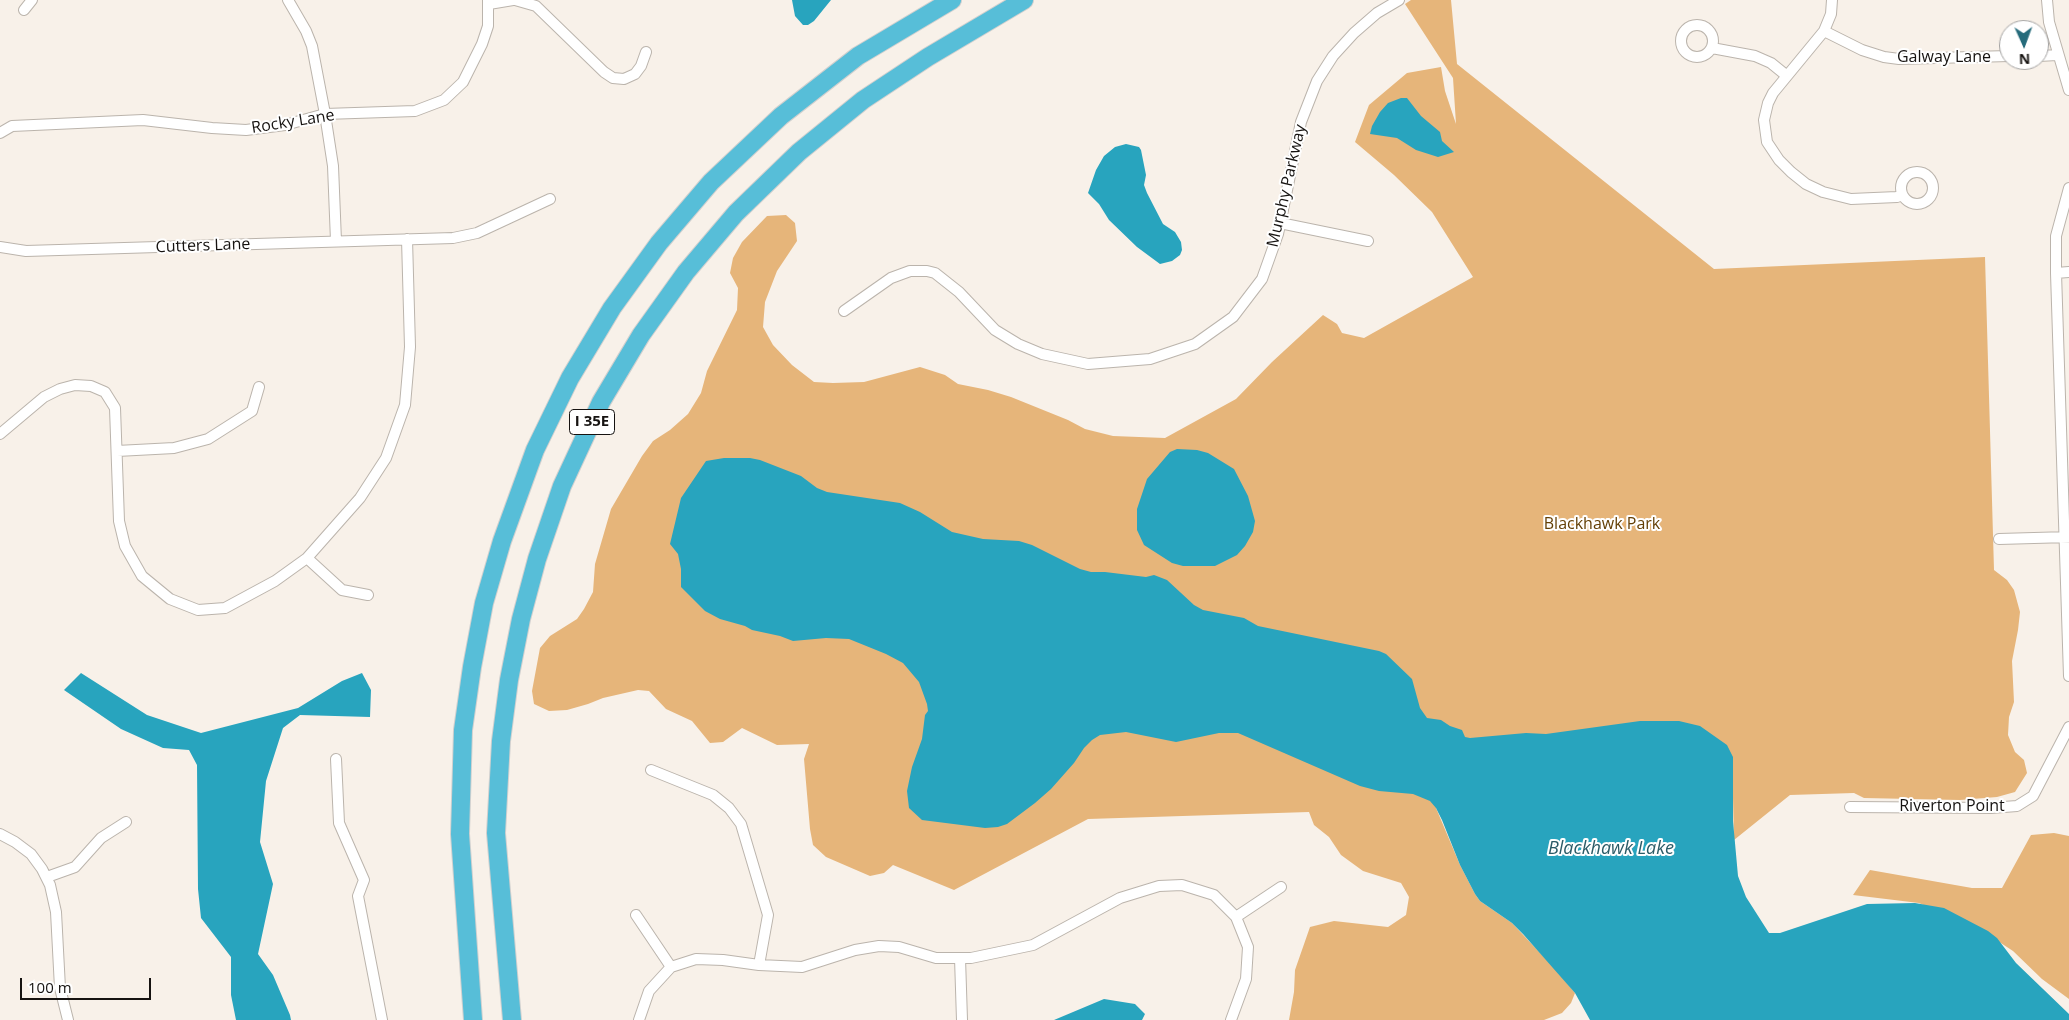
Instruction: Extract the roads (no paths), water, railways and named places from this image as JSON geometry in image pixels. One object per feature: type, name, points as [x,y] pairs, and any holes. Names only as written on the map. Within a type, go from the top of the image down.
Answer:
[{"type":"highway","name":"I 35E","points":[[473,1020],[460,834],[464,730],[472,667],[484,603],[502,541],[535,450],[570,378],[612,308],[659,243],[712,182],[782,116],[858,56],[952,0]]},
{"type":"highway","name":"I 35E","points":[[512,1020],[496,833],[501,741],[509,680],[520,619],[536,559],[562,486],[602,402],[641,335],[686,272],[736,213],[799,152],[863,100],[928,57],[1024,0]]},
{"type":"street","points":[[24,10],[32,0]]},
{"type":"street","points":[[288,0],[306,31],[312,46],[333,166],[336,242]]},
{"type":"street","points":[[488,2],[514,0],[536,6],[604,72],[613,78],[624,79],[635,74],[641,66],[646,52]]},
{"type":"street","name":"Murphy Parkway","points":[[844,311],[892,278],[910,271],[927,271],[935,272],[959,292],[995,330],[1018,344],[1042,354],[1088,364],[1150,360],[1195,344],[1233,317],[1262,279],[1280,223],[1301,122],[1317,81],[1333,56],[1354,33],[1377,13],[1399,0]]},
{"type":"street","points":[[1832,0],[1824,32],[1772,93],[1764,120],[1767,142],[1778,160],[1799,179],[1815,189],[1832,195],[1851,198],[1897,197],[1902,195]]},
{"type":"street","points":[[2047,0],[2049,22],[2057,55],[2069,90]]},
{"type":"street","name":"Rocky Lane","points":[[0,133],[12,126],[144,120],[246,130],[285,126],[325,114],[415,111],[444,100],[462,82],[482,44],[488,26],[488,2]]},
{"type":"street","name":"Galway Lane","points":[[1824,32],[1862,50],[1892,58],[1915,60],[1999,56]]},
{"type":"street","points":[[1712,48],[1755,56],[1772,63],[1787,76]]},
{"type":"street","points":[[2049,55],[2057,55]]},
{"type":"street","points":[[2069,188],[2056,236],[2056,273],[2064,405],[2069,676]]},
{"type":"street","name":"Cutters Lane","points":[[0,247],[26,251],[453,238],[477,233],[550,199]]},
{"type":"street","points":[[1280,223],[1368,241]]},
{"type":"street","points":[[0,434],[44,397],[60,389],[75,385],[91,386],[105,392],[116,408],[119,521],[125,546],[142,576],[170,600],[198,610],[225,608],[275,581],[307,558],[360,498],[386,458],[405,405],[410,348],[407,239]]},
{"type":"street","points":[[2056,273],[2069,272]]},
{"type":"street","points":[[117,451],[174,448],[208,439],[252,411],[259,387]]},
{"type":"street","points":[[1999,539],[2067,538]]},
{"type":"street","points":[[307,558],[342,590],[368,595]]},
{"type":"street","name":"Riverton Point","points":[[1850,807],[1991,808],[2017,806],[2033,796],[2069,727]]},
{"type":"street","points":[[336,760],[339,823],[364,880],[358,896],[382,1020]]},
{"type":"street","points":[[651,770],[713,795],[729,808],[741,824],[768,915],[759,966]]},
{"type":"street","points":[[47,877],[75,867],[101,838],[126,822]]},
{"type":"street","points":[[0,834],[24,848],[37,861],[47,877],[55,903],[60,988],[68,1020]]},
{"type":"street","points":[[639,1020],[649,991],[671,968],[696,959],[724,960],[759,966],[802,967],[854,950],[880,946],[899,947],[936,958],[971,958],[1033,946],[1120,898],[1159,886],[1182,885],[1214,895],[1236,917],[1248,947],[1246,979],[1231,1020]]},
{"type":"street","points":[[1236,917],[1281,887]]},
{"type":"street","points":[[636,915],[671,968]]},
{"type":"street","points":[[960,958],[962,1020]]},
{"type":"water","points":[[792,0],[831,0],[814,21],[808,25],[803,25],[795,16]]},
{"type":"water","points":[[1401,98],[1407,98],[1421,116],[1440,132],[1442,141],[1454,152],[1438,157],[1416,150],[1397,138],[1370,134],[1380,112],[1388,103]]},
{"type":"water","points":[[1126,144],[1139,147],[1141,150],[1146,175],[1144,185],[1147,193],[1163,224],[1175,232],[1181,242],[1182,250],[1180,255],[1172,261],[1160,264],[1137,247],[1109,220],[1099,204],[1088,193],[1096,170],[1104,156],[1115,147]]},
{"type":"water","points":[[1177,449],[1197,450],[1208,453],[1234,469],[1248,496],[1255,521],[1253,532],[1237,555],[1215,566],[1183,566],[1172,563],[1144,545],[1137,530],[1137,509],[1147,479],[1170,452]]},
{"type":"water","name":"Blackhawk Lake","points":[[724,458],[760,460],[801,476],[817,488],[827,492],[900,503],[920,512],[952,532],[983,539],[1019,541],[1032,545],[1080,569],[1091,572],[1146,577],[1154,575],[1167,580],[1194,605],[1203,610],[1244,618],[1258,626],[1379,651],[1386,654],[1412,679],[1420,708],[1427,718],[1441,720],[1450,726],[1462,730],[1465,737],[1526,733],[1546,734],[1640,721],[1679,721],[1700,726],[1727,745],[1733,757],[1733,821],[1738,876],[1746,897],[1769,933],[1780,933],[1867,904],[1915,903],[1944,908],[1988,931],[1997,938],[2016,963],[2069,1014],[2069,1020],[1590,1020],[1575,993],[1523,934],[1512,923],[1480,901],[1460,865],[1436,808],[1430,801],[1413,794],[1379,791],[1360,786],[1238,733],[1219,733],[1176,742],[1126,732],[1100,735],[1084,748],[1074,763],[1051,789],[1007,824],[985,828],[922,820],[909,808],[907,791],[912,767],[922,739],[925,715],[928,711],[919,682],[903,663],[849,639],[826,638],[793,641],[752,630],[745,626],[720,619],[705,611],[681,587],[681,569],[678,554],[670,544],[681,498],[706,461]]},
{"type":"water","points":[[81,673],[147,715],[201,733],[298,708],[342,681],[362,673],[371,690],[370,717],[300,715],[283,728],[266,781],[260,842],[273,884],[258,954],[273,975],[291,1020],[236,1020],[231,995],[231,957],[201,918],[198,889],[197,765],[189,750],[163,748],[121,729],[64,690]]},
{"type":"water","points":[[1104,999],[1135,1004],[1145,1014],[1142,1020],[1054,1020]]},
{"type":"park label","name":"Blackhawk Park","points":[[1602,524]]}]
